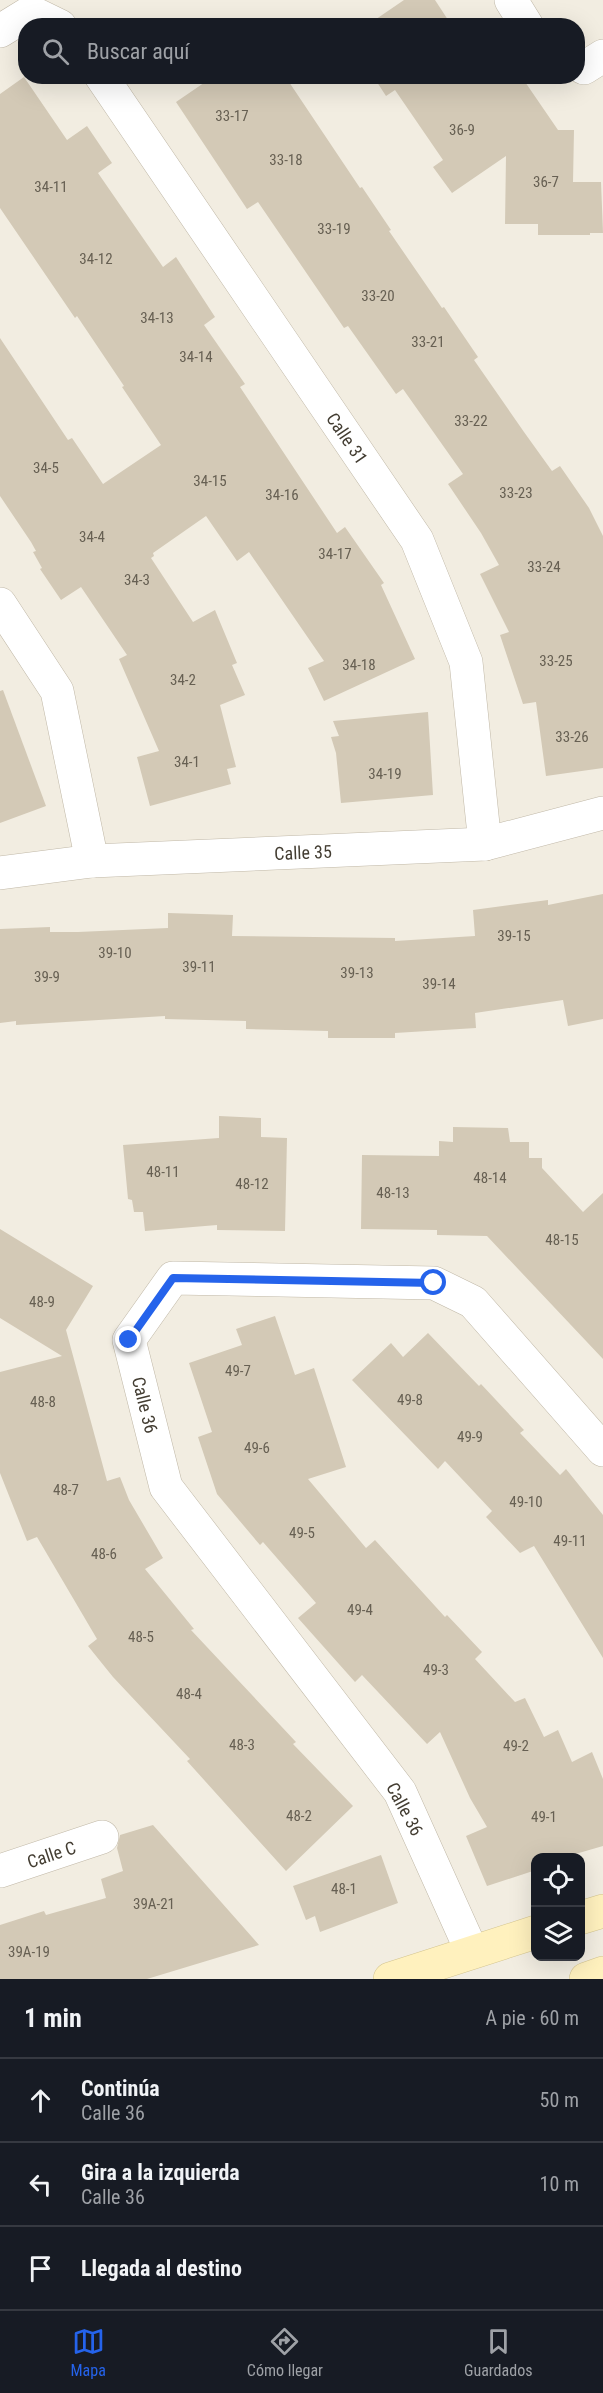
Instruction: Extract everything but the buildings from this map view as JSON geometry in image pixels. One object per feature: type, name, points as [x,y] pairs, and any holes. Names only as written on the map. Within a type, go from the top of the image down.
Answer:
[{"type":"main road","points":[[585,1916],[603,1911]]},
{"type":"main road","points":[[390,1979],[531,1934]]},
{"type":"main road","points":[[586,1979],[603,1973]]},
{"type":"street","points":[[511,0],[522,18]]},
{"type":"street","points":[[22,18],[31,12],[43,18]]},
{"type":"street","points":[[0,32],[18,20]]},
{"type":"street","points":[[585,67],[603,56]]},
{"type":"street","name":"Calle 31","points":[[106,84],[417,540],[466,662],[485,844]]},
{"type":"street","points":[[0,604],[57,691],[92,861]]},
{"type":"street","name":"Calle 35","points":[[0,873],[92,861],[485,844],[603,813]]},
{"type":"street","name":"Calle 36","points":[[472,1952],[400,1792],[166,1487],[129,1340],[173,1278],[434,1283],[473,1302],[603,1450]]},
{"type":"street","name":"Calle C","points":[[0,1871],[102,1837]]},
{"type":"route","points":[[129,1340],[173,1278],[434,1283]]}]
